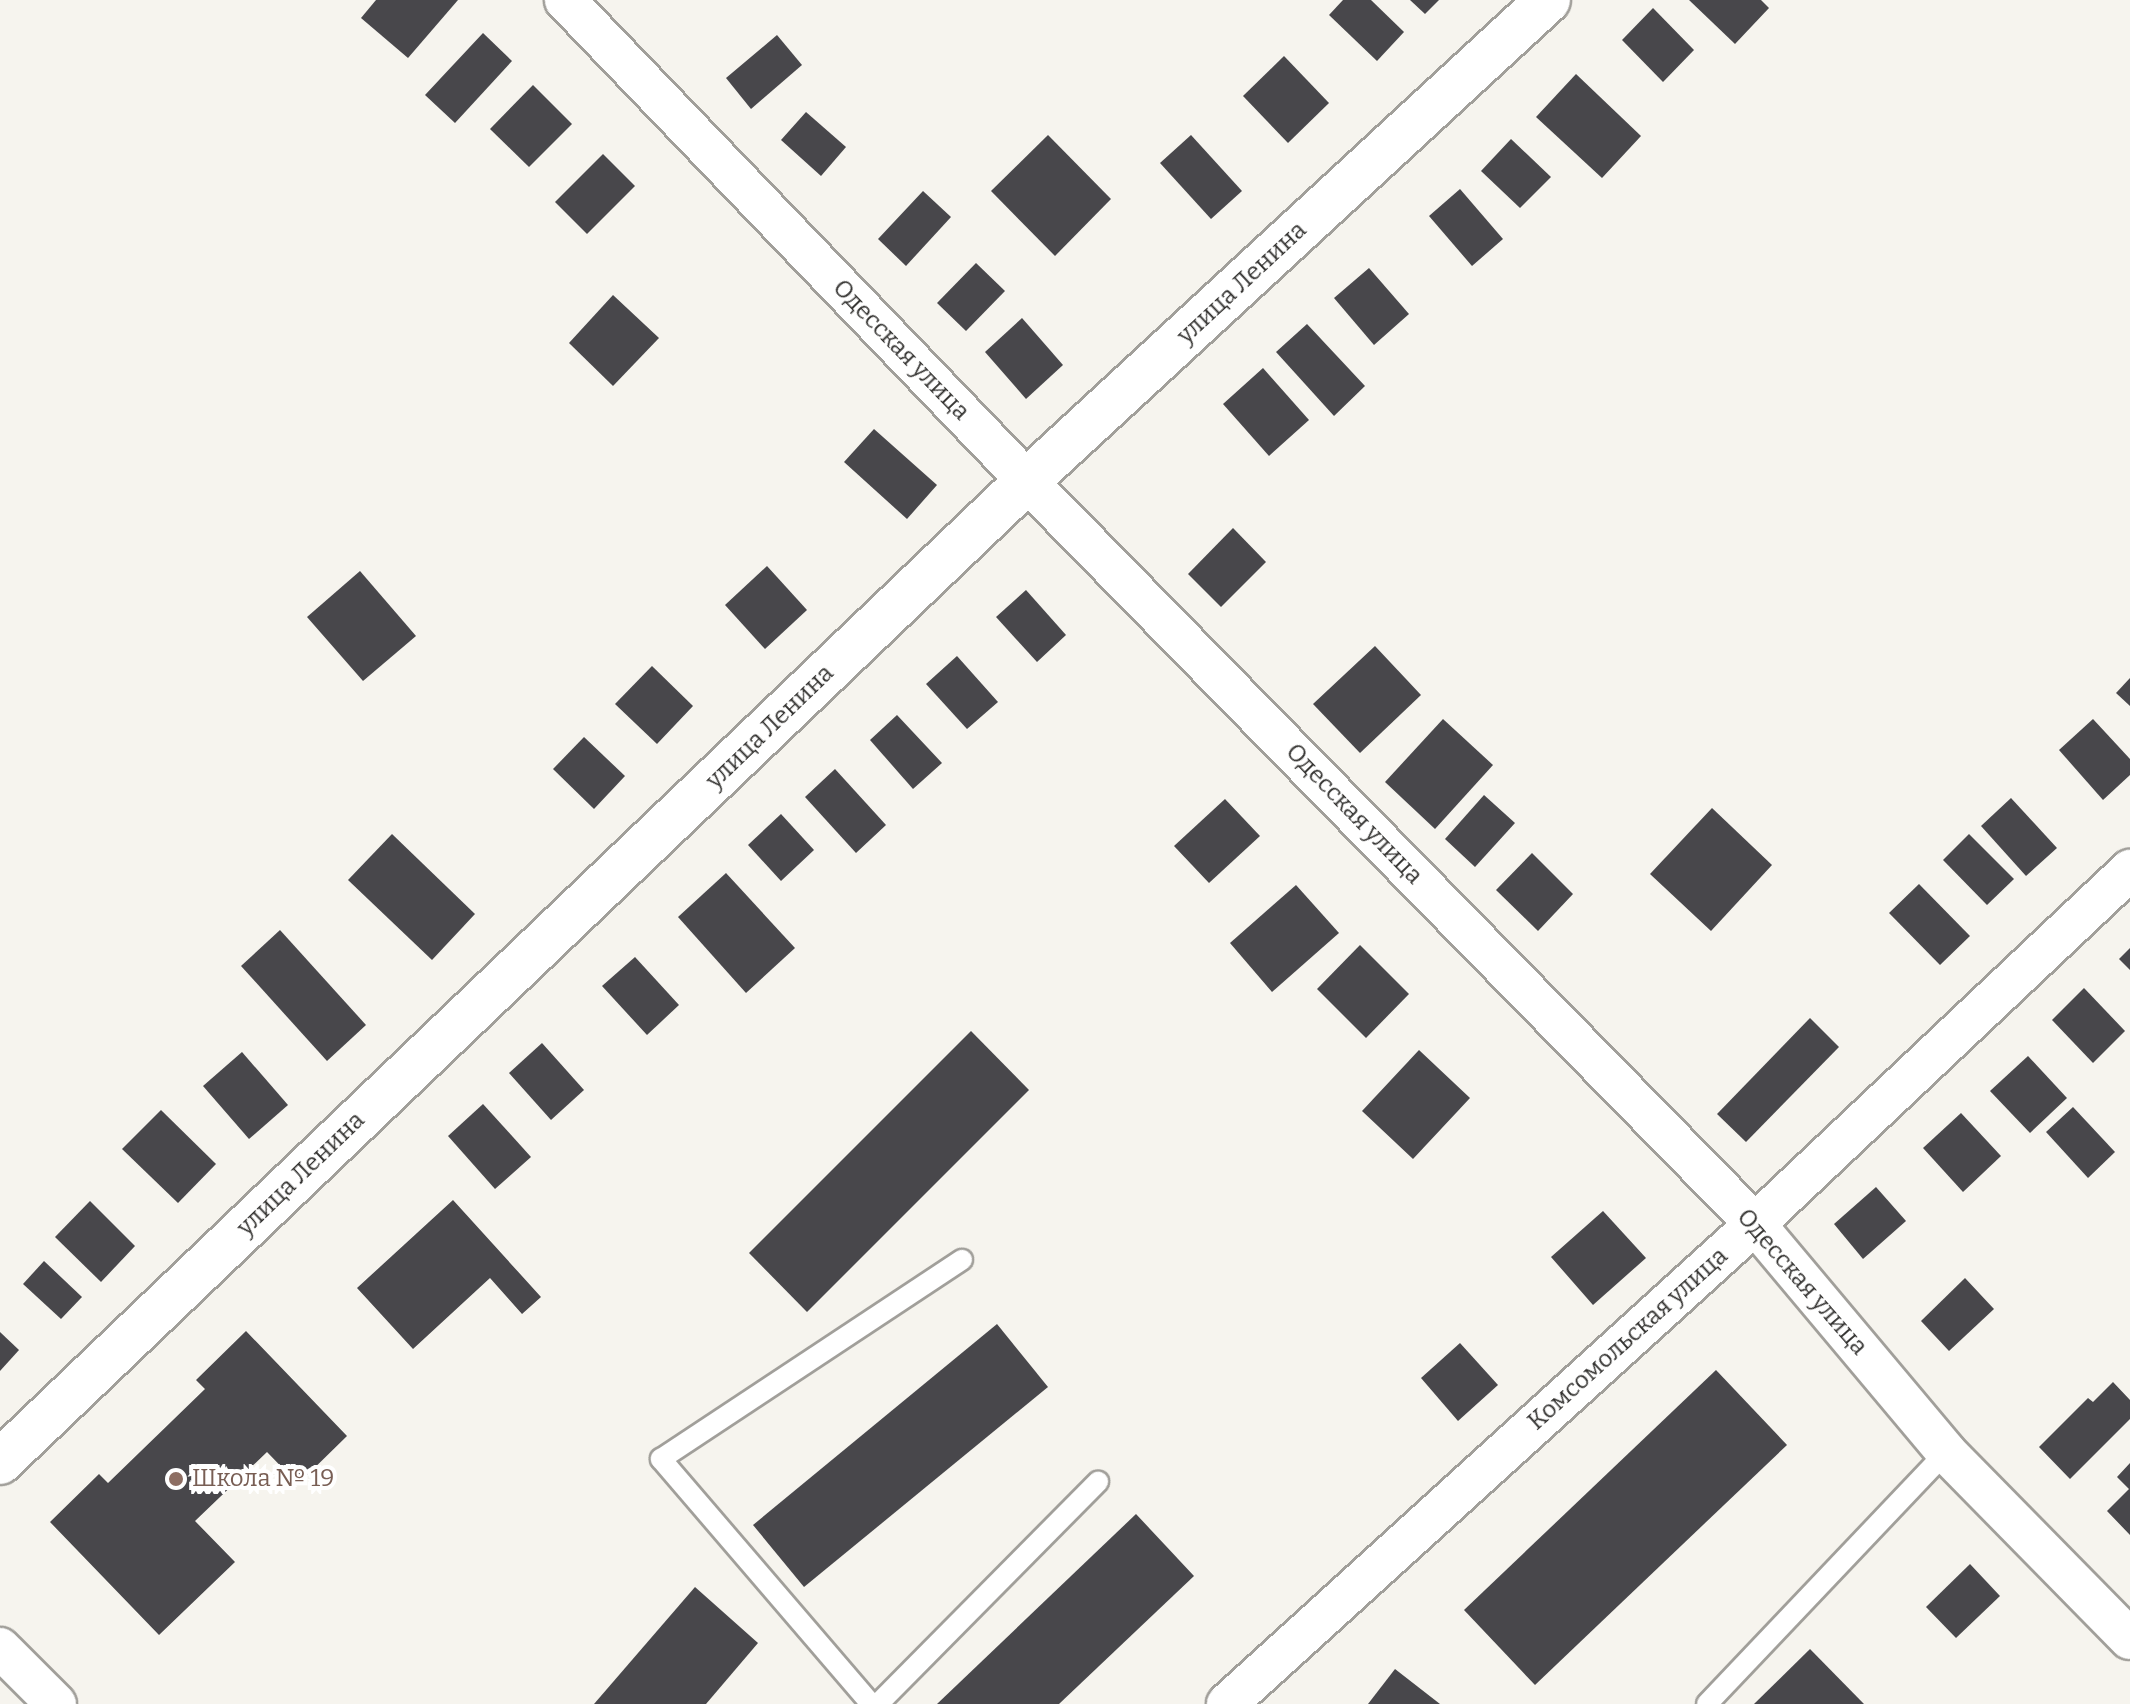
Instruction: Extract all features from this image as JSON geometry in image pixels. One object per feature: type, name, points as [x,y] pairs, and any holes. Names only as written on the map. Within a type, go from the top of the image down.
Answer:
[{"type":"street","name":"Одесская улица","points":[[565,0],[1027,481],[1755,1224],[1946,1452],[2130,1639]]},
{"type":"street","name":"улица Ленина","points":[[0,1462],[1027,481],[1548,0]]},
{"type":"street","name":"Комсомольская улица","points":[[1227,1704],[1755,1224],[2130,870]]},
{"type":"street","points":[[0,1648],[56,1704]]},
{"type":"lane","points":[[871,1704],[661,1459],[962,1260]]},
{"type":"lane","points":[[1707,1704],[1946,1452]]},
{"type":"lane","points":[[878,1704],[1098,1482]]},
{"type":"building","points":[[376,0],[458,0],[408,58],[361,18]]},
{"type":"building","points":[[1343,0],[1371,0],[1404,32],[1377,61],[1329,15]]},
{"type":"building","points":[[1410,0],[1439,0],[1425,14]]},
{"type":"building","points":[[1689,0],[1761,0],[1769,8],[1735,44]]},
{"type":"building","points":[[1653,8],[1694,50],[1663,82],[1622,40]]},
{"type":"building","points":[[483,33],[512,61],[455,123],[425,95]]},
{"type":"building","points":[[777,35],[802,65],[751,109],[726,78]]},
{"type":"building","points":[[1284,56],[1329,103],[1288,143],[1243,96]]},
{"type":"building","points":[[1576,74],[1641,136],[1602,178],[1536,117]]},
{"type":"building","points":[[533,85],[572,124],[529,167],[490,129]]},
{"type":"building","points":[[806,112],[846,147],[821,176],[781,140]]},
{"type":"building","points":[[1048,135],[1111,199],[1055,256],[991,191]]},
{"type":"building","points":[[1191,135],[1242,191],[1211,219],[1160,163]]},
{"type":"building","points":[[1511,139],[1551,177],[1520,208],[1481,171]]},
{"type":"building","points":[[603,154],[635,186],[587,234],[555,202]]},
{"type":"building","points":[[1460,189],[1503,239],[1472,266],[1429,216]]},
{"type":"building","points":[[923,191],[951,217],[906,266],[878,239]]},
{"type":"building","points":[[976,263],[1005,291],[966,331],[937,303]]},
{"type":"building","points":[[1369,268],[1409,314],[1374,345],[1334,298]]},
{"type":"building","points":[[613,295],[659,338],[613,386],[569,343]]},
{"type":"building","points":[[1022,318],[1063,365],[1026,399],[985,352]]},
{"type":"building","points":[[1307,324],[1365,386],[1334,416],[1276,352]]},
{"type":"building","points":[[1263,368],[1309,420],[1269,456],[1223,404]]},
{"type":"building","points":[[874,429],[937,485],[907,519],[844,462]]},
{"type":"building","points":[[1233,528],[1266,562],[1221,607],[1188,574]]},
{"type":"building","points":[[767,566],[807,610],[765,649],[725,605]]},
{"type":"building","points":[[360,571],[416,636],[363,681],[307,617]]},
{"type":"building","points":[[1026,590],[1066,635],[1037,662],[996,617]]},
{"type":"building","points":[[1375,646],[1421,695],[1360,753],[1313,704]]},
{"type":"building","points":[[957,656],[998,702],[967,729],[926,684]]},
{"type":"building","points":[[652,666],[693,706],[657,744],[615,704]]},
{"type":"building","points":[[2130,678],[2130,706],[2116,693]]},
{"type":"building","points":[[897,715],[942,763],[913,789],[870,740]]},
{"type":"building","points":[[1443,719],[1493,765],[1435,829],[1385,782]]},
{"type":"building","points":[[2093,719],[2130,759],[2130,775],[2103,800],[2059,750]]},
{"type":"building","points":[[584,737],[625,776],[594,809],[553,769]]},
{"type":"building","points":[[835,769],[886,825],[856,853],[805,797]]},
{"type":"building","points":[[1484,795],[1515,823],[1475,867],[1445,839]]},
{"type":"building","points":[[2011,798],[2057,848],[2026,876],[1981,826]]},
{"type":"building","points":[[1225,799],[1260,836],[1209,883],[1174,846]]},
{"type":"building","points":[[1712,808],[1772,865],[1711,931],[1650,874]]},
{"type":"building","points":[[781,814],[814,850],[781,881],[748,845]]},
{"type":"building","points":[[392,834],[475,914],[432,960],[348,880]]},
{"type":"building","points":[[1969,834],[2014,879],[1987,905],[1943,860]]},
{"type":"building","points":[[1532,853],[1573,894],[1538,931],[1496,890]]},
{"type":"building","points":[[726,873],[795,948],[746,993],[678,917]]},
{"type":"building","points":[[1919,884],[1970,936],[1940,965],[1889,913]]},
{"type":"building","points":[[1296,885],[1339,933],[1272,992],[1230,943]]},
{"type":"building","points":[[280,930],[366,1025],[327,1061],[241,966]]},
{"type":"building","points":[[1360,945],[1409,994],[1366,1038],[1317,989]]},
{"type":"building","points":[[2130,948],[2130,970],[2119,959]]},
{"type":"building","points":[[635,957],[679,1005],[647,1035],[602,986]]},
{"type":"building","points":[[2084,988],[2125,1031],[2093,1063],[2052,1020]]},
{"type":"building","points":[[1810,1018],[1839,1047],[1746,1142],[1717,1114]]},
{"type":"building","points":[[971,1031],[1029,1090],[807,1312],[749,1253]]},
{"type":"building","points":[[542,1043],[584,1090],[551,1120],[509,1073]]},
{"type":"building","points":[[1419,1050],[1470,1098],[1413,1159],[1362,1111]]},
{"type":"building","points":[[242,1052],[288,1105],[249,1139],[203,1086]]},
{"type":"building","points":[[2028,1056],[2067,1098],[2030,1133],[1990,1091]]},
{"type":"building","points":[[483,1104],[531,1157],[495,1189],[448,1136]]},
{"type":"building","points":[[2073,1107],[2115,1152],[2088,1178],[2046,1132]]},
{"type":"building","points":[[161,1110],[216,1164],[178,1203],[122,1149]]},
{"type":"building","points":[[1961,1113],[2001,1156],[1963,1192],[1923,1148]]},
{"type":"building","points":[[1876,1187],[1906,1221],[1863,1259],[1834,1224]]},
{"type":"building","points":[[453,1200],[541,1297],[522,1314],[490,1278],[413,1349],[357,1288]]},
{"type":"building","points":[[90,1201],[135,1246],[101,1282],[55,1237]]},
{"type":"building","points":[[1603,1211],[1646,1258],[1593,1305],[1551,1257]]},
{"type":"building","points":[[44,1261],[82,1297],[61,1319],[23,1284]]},
{"type":"building","points":[[1965,1278],[1994,1309],[1949,1351],[1921,1321]]},
{"type":"building","points":[[997,1324],[1048,1387],[804,1587],[753,1525]]},
{"type":"building","name":"Школа № 19","points":[[246,1331],[347,1436],[298,1484],[267,1452],[195,1521],[235,1562],[159,1635],[50,1522],[99,1474],[108,1483],[205,1389],[196,1380]]},
{"type":"building","points":[[0,1332],[19,1350],[0,1371]]},
{"type":"building","points":[[1460,1343],[1498,1385],[1458,1421],[1421,1378]]},
{"type":"building","points":[[1716,1370],[1787,1445],[1535,1685],[1464,1610]]},
{"type":"building","points":[[2113,1382],[2130,1400],[2130,1419],[2070,1479],[2039,1447],[2088,1398],[2093,1402]]},
{"type":"building","points":[[2130,1463],[2130,1535],[2107,1511],[2129,1489],[2117,1477]]},
{"type":"building","points":[[1136,1514],[1194,1576],[1059,1704],[937,1704]]},
{"type":"building","points":[[1970,1564],[2000,1596],[1956,1638],[1926,1607]]},
{"type":"building","points":[[695,1587],[758,1643],[706,1704],[594,1704]]},
{"type":"building","points":[[1810,1649],[1864,1704],[1754,1704]]},
{"type":"building","points":[[1395,1669],[1440,1704],[1368,1704]]},
{"type":"place","name":"Школа № 19","points":[[176,1479]]}]
